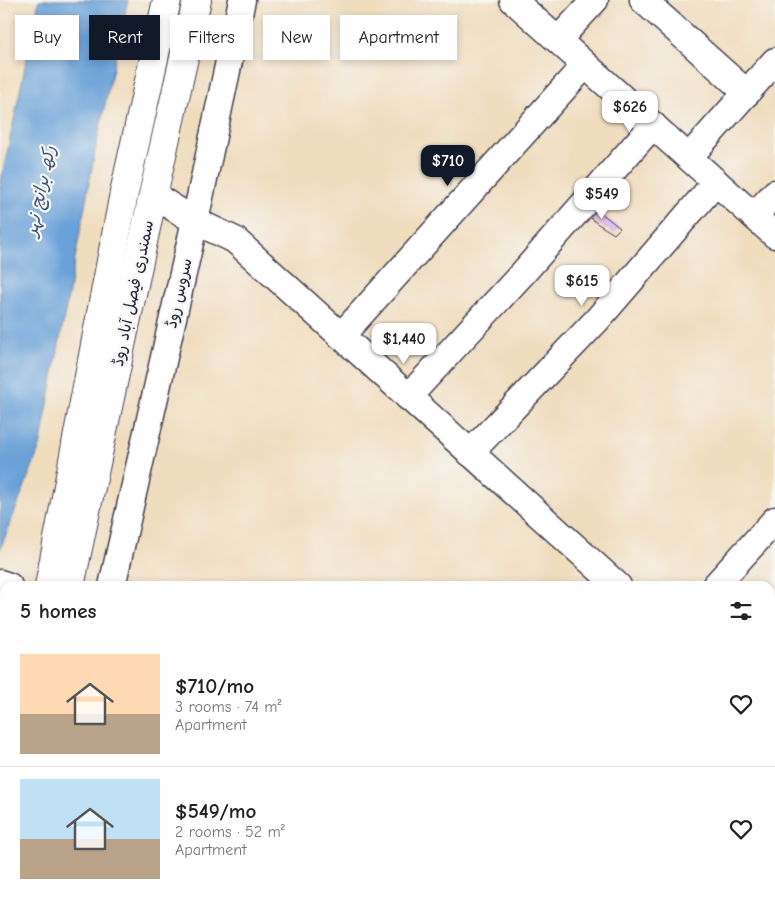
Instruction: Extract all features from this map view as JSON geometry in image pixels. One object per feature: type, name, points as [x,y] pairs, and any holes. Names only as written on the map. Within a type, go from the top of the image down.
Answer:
[{"type":"highway","name":"سمندری فیصل آباد روڈ","points":[[50,581],[124,192],[168,0]]},
{"type":"highway","name":"سمندری فیصل آباد روڈ","points":[[71,581],[197,0]]},
{"type":"street","name":"سروس روڈ","points":[[113,581],[195,221],[242,0]]},
{"type":"street","points":[[513,0],[775,235]]},
{"type":"street","points":[[558,40],[595,0]]},
{"type":"street","points":[[643,0],[747,93]]},
{"type":"street","points":[[689,158],[775,61]]},
{"type":"street","points":[[341,336],[585,65]]},
{"type":"street","points":[[408,396],[523,273],[653,125]]},
{"type":"street","points":[[470,453],[597,320],[716,182]]},
{"type":"street","points":[[754,216],[775,193]]},
{"type":"street","points":[[154,195],[195,221],[235,240],[470,453],[602,581]]},
{"type":"street","points":[[720,581],[775,520]]},
{"type":"water","name":"رکھ برانچ نہر","points":[[39,0],[128,0],[125,15],[89,15],[89,60],[115,60],[97,141],[40,447],[0,550],[0,186],[26,60],[79,60],[79,15],[36,15]]},
{"type":"building","points":[[591,205],[620,228],[614,234],[585,213]]}]
